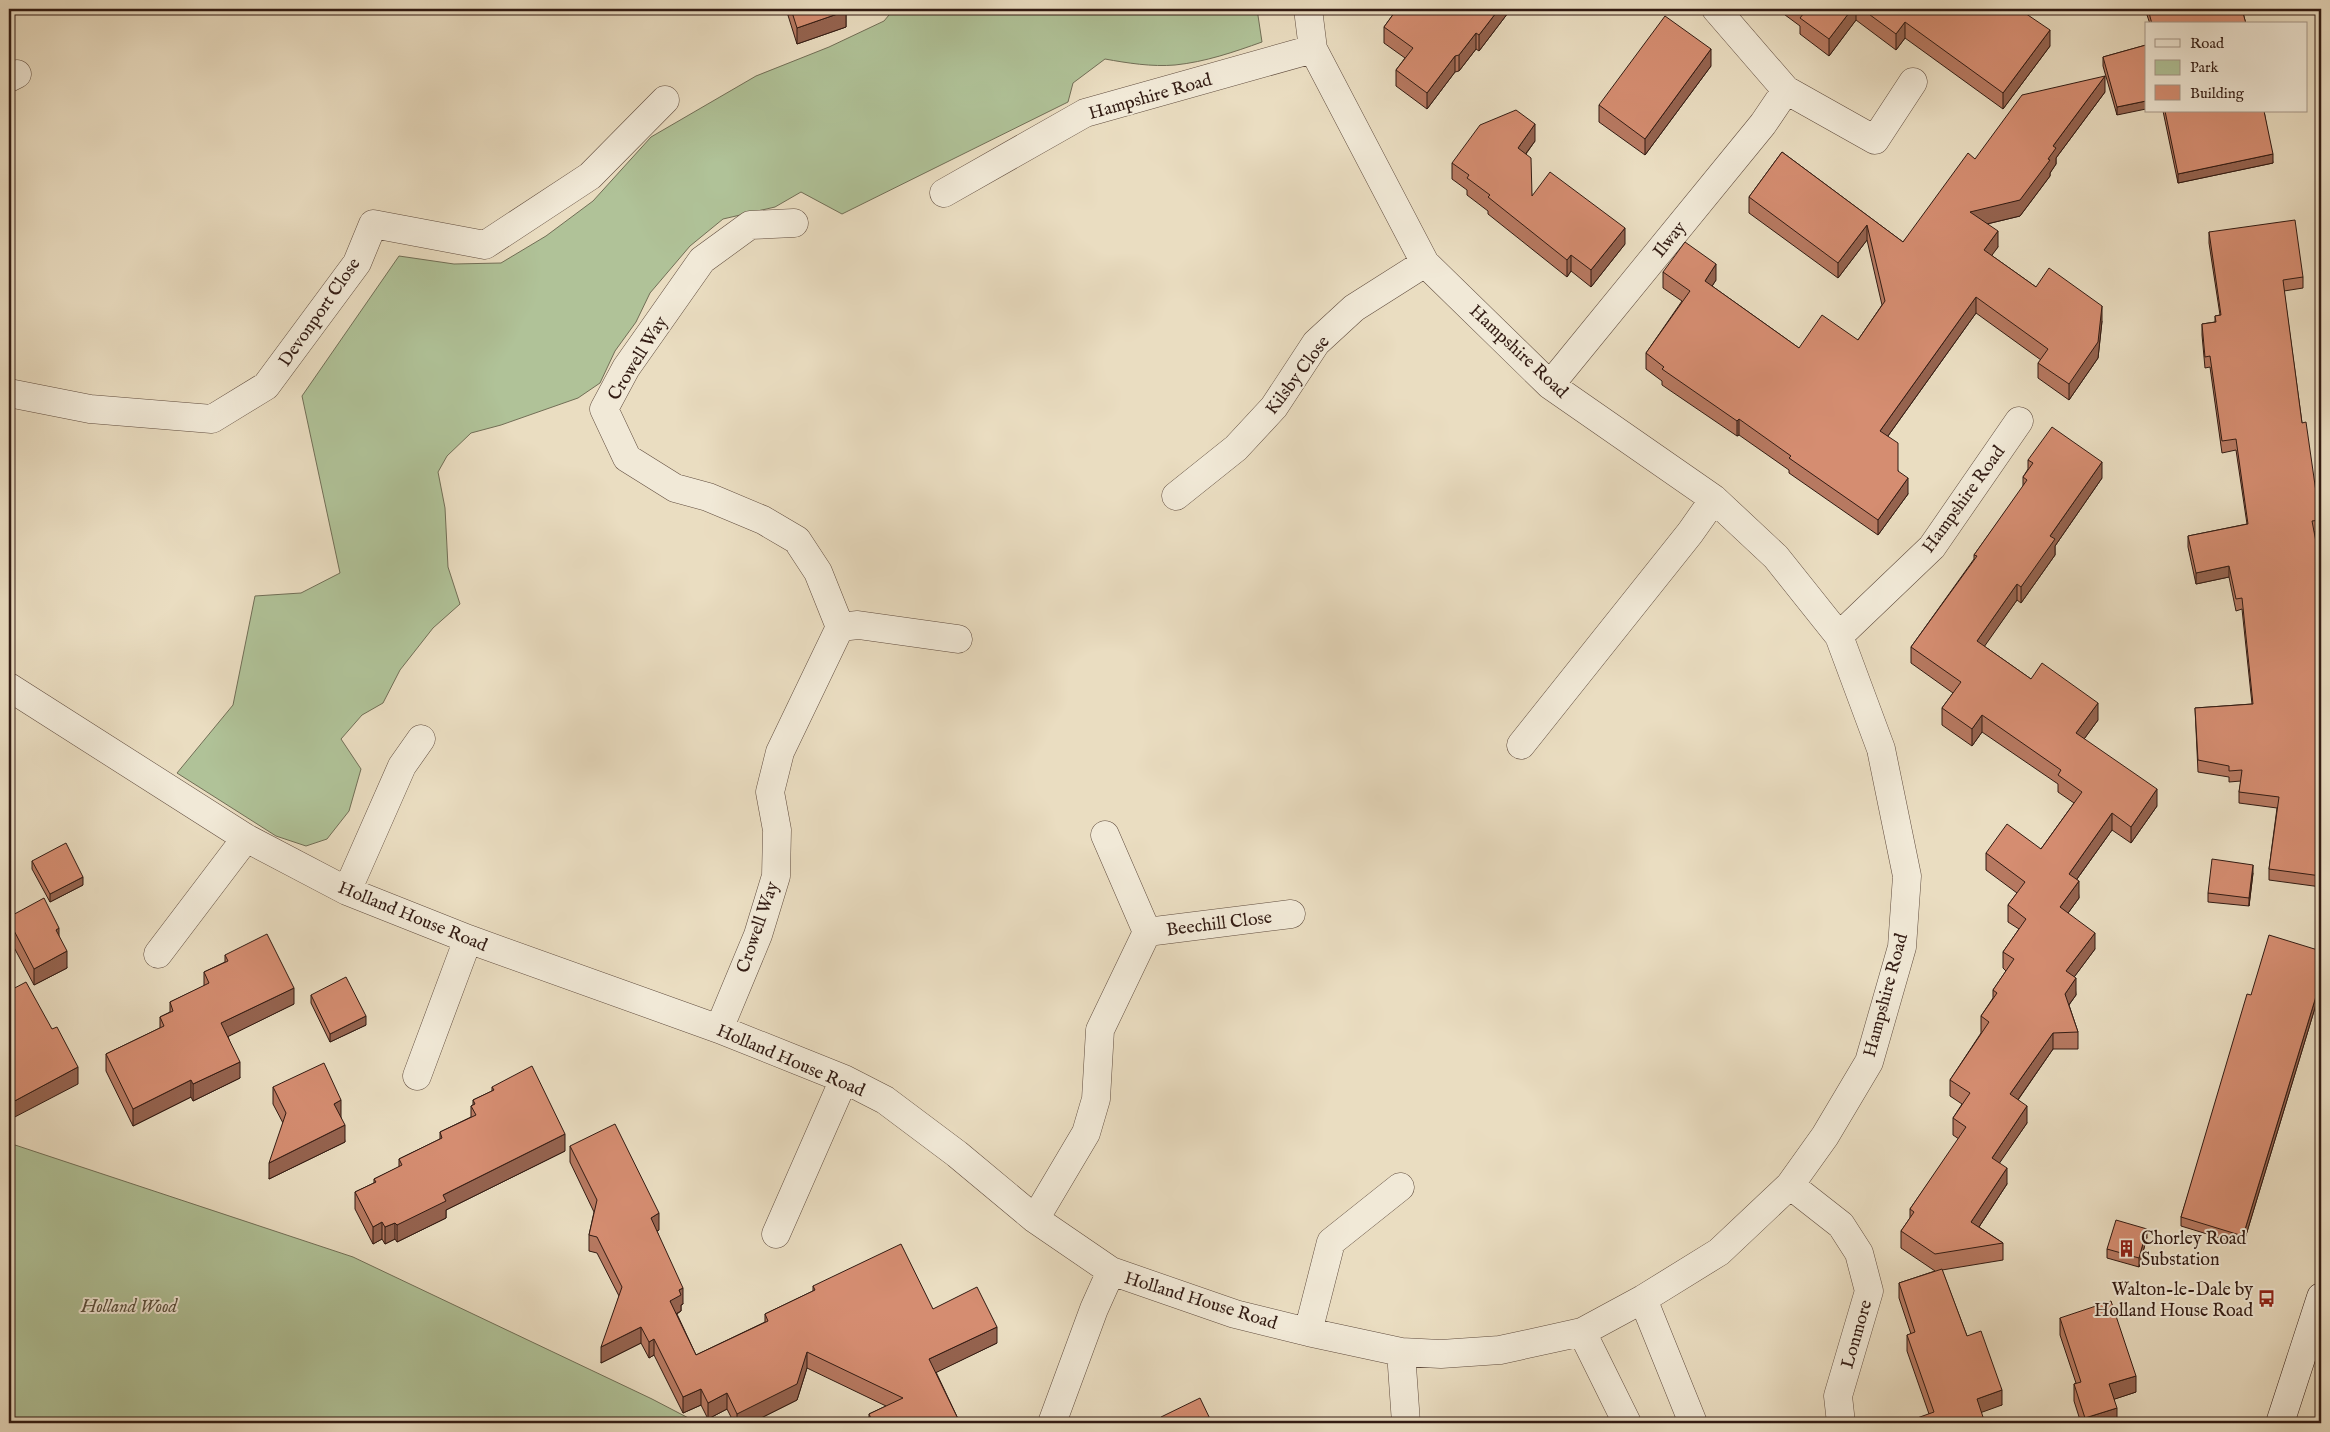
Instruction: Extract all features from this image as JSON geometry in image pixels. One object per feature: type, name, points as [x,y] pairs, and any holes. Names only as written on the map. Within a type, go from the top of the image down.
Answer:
[{"type":"street","name":"Hampshire Road","points":[[1308,9],[1313,49],[1425,263],[1550,385],[1714,499],[1776,558],[1839,636],[1881,749],[1907,876],[1902,946],[1868,1062],[1825,1136],[1790,1185],[1719,1252],[1642,1299]]},
{"type":"street","points":[[1716,9],[1786,90],[1875,140],[1913,82]]},
{"type":"street","name":"Hampshire Road","points":[[944,193],[1085,113],[1313,49]]},
{"type":"street","name":"Ilway","points":[[1550,385],[1762,124],[1786,90]]},
{"type":"street","name":"Devonport Close","points":[[9,393],[90,409],[212,419],[266,386],[357,263],[373,224],[485,245],[590,176],[665,100]]},
{"type":"street","name":"Crowell Way","points":[[719,1029],[758,935],[776,876],[776,830],[770,792],[780,752],[840,627],[818,572],[797,540],[763,520],[708,497],[675,488],[628,458],[604,409],[626,368],[702,260],[750,225],[794,222]]},
{"type":"street","name":"Kilsby Close","points":[[1176,496],[1236,448],[1274,407],[1316,343],[1354,308],[1425,263]]},
{"type":"street","name":"Hampshire Road","points":[[1839,636],[1932,548],[2018,421]]},
{"type":"street","points":[[1521,745],[1690,533],[1714,499]]},
{"type":"street","points":[[840,627],[858,625],[958,639]]},
{"type":"street","name":"Holland House Road","points":[[9,687],[246,838],[347,891],[468,939],[719,1029],[844,1079],[885,1100],[958,1154],[1035,1219],[1111,1271],[1235,1314],[1401,1352],[1441,1354],[1500,1350],[1582,1332],[1642,1299]]},
{"type":"street","points":[[347,891],[402,766],[421,739]]},
{"type":"street","name":"Beechill Close","points":[[1105,835],[1148,932]]},
{"type":"street","points":[[158,954],[246,838]]},
{"type":"street","name":"Beechill Close","points":[[1148,932],[1291,914]]},
{"type":"street","name":"Beechill Close","points":[[1035,1219],[1086,1133],[1096,1099],[1100,1030],[1148,932]]},
{"type":"street","points":[[417,1076],[468,939]]},
{"type":"street","points":[[776,1234],[844,1079]]},
{"type":"street","name":"Lonmore","points":[[1790,1185],[1841,1225],[1859,1253],[1869,1291],[1838,1396],[1841,1423]]},
{"type":"street","points":[[1308,1332],[1331,1242],[1400,1187]]},
{"type":"street","points":[[1052,1423],[1094,1309],[1111,1271]]},
{"type":"street","points":[[2280,1423],[2321,1297]]},
{"type":"street","points":[[1642,1299],[1694,1423]]},
{"type":"street","points":[[1582,1332],[1627,1423]]},
{"type":"street","points":[[1401,1352],[1406,1423]]},
{"type":"green space","points":[[894,9],[1257,9],[1262,42],[1230,53],[1186,64],[1149,65],[1105,59],[1073,83],[1068,102],[842,214],[801,192],[775,207],[723,219],[690,246],[650,293],[636,322],[615,351],[600,383],[578,398],[501,425],[471,433],[447,456],[438,472],[445,508],[448,567],[460,604],[433,628],[400,670],[383,703],[362,715],[341,739],[361,769],[349,811],[327,839],[306,846],[276,836],[177,773],[233,705],[255,596],[301,593],[340,573],[302,396],[399,256],[454,264],[501,263],[546,236],[593,201],[651,137],[756,76],[829,47],[884,21]]},
{"type":"green space","name":"Holland Wood","points":[[9,1143],[353,1257],[652,1399],[698,1423],[9,1423]]},
{"type":"building","points":[[791,9],[846,9],[846,11],[797,28]]},
{"type":"building","points":[[1397,9],[1499,9],[1479,35],[1476,33],[1459,55],[1455,56],[1427,93],[1396,70],[1413,48],[1384,27]]},
{"type":"building","points":[[1798,9],[1852,9],[1829,39],[1800,18],[1804,13]]},
{"type":"building","points":[[1862,9],[2019,9],[2050,30],[2003,93],[1905,22],[1896,34]]},
{"type":"building","points":[[2148,9],[2242,9],[2245,22],[2151,22]]},
{"type":"building","points":[[1665,16],[1711,49],[1645,139],[1599,105]]},
{"type":"building","points":[[2145,45],[2145,101],[2117,107],[2103,57]]},
{"type":"building","points":[[2105,76],[2053,146],[2056,148],[2048,159],[2050,160],[2020,200],[1970,212],[1998,231],[1984,250],[2036,287],[2049,268],[2102,306],[2098,342],[2069,384],[2038,363],[2048,349],[1976,297],[1880,431],[1898,443],[1898,471],[1908,478],[1878,520],[1789,458],[1791,456],[1739,419],[1737,421],[1662,369],[1664,367],[1646,353],[1690,291],[1663,272],[1685,242],[1716,264],[1705,281],[1799,348],[1822,315],[1858,340],[1885,301],[1867,225],[1838,263],[1749,197],[1782,152],[1903,242],[1968,153],[1975,159],[2022,95]]},
{"type":"building","points":[[1516,110],[1535,124],[1518,148],[1531,158],[1532,196],[1550,172],[1625,228],[1591,270],[1571,255],[1567,260],[1488,197],[1490,195],[1467,178],[1469,175],[1452,163],[1480,125]]},
{"type":"building","points":[[2165,112],[2264,112],[2273,154],[2178,174]]},
{"type":"building","points":[[2295,220],[2303,277],[2283,280],[2302,423],[2306,422],[2320,520],[2312,521],[2321,568],[2321,876],[2269,869],[2279,797],[2239,792],[2242,770],[2229,771],[2229,766],[2198,760],[2195,708],[2253,704],[2242,598],[2236,599],[2229,566],[2196,573],[2188,536],[2248,524],[2236,439],[2222,441],[2210,356],[2205,357],[2202,324],[2216,322],[2215,316],[2221,315],[2209,232]]},
{"type":"building","points":[[2052,427],[2102,462],[2050,536],[2055,539],[2021,587],[2017,584],[1977,641],[2031,679],[2042,663],[2098,703],[2076,733],[2157,789],[2131,827],[2112,813],[2069,874],[2079,881],[2060,907],[2095,933],[2066,971],[2076,978],[2065,994],[2078,1032],[2053,1033],[2010,1094],[2027,1106],[1992,1158],[2007,1168],[1971,1222],[2003,1243],[1935,1254],[1901,1231],[1914,1212],[1910,1209],[1966,1127],[1953,1118],[1970,1093],[1950,1080],[1989,1022],[1981,1016],[1997,993],[1993,990],[2014,959],[2003,952],[2026,919],[2008,905],[2025,882],[1986,853],[2007,824],[2041,849],[2082,792],[2058,775],[2061,770],[1982,715],[1972,729],[1942,708],[1961,682],[1911,647],[1977,556],[1974,555],[2027,480],[2023,477],[2033,463],[2028,460]]},
{"type":"building","points":[[66,843],[83,877],[50,894],[32,861]]},
{"type":"building","points":[[2212,859],[2253,865],[2249,898],[2208,893]]},
{"type":"building","points":[[44,898],[59,928],[56,930],[67,951],[34,969],[9,921],[9,917]]},
{"type":"building","points":[[267,934],[294,988],[221,1023],[240,1062],[193,1084],[191,1080],[133,1109],[106,1054],[164,1026],[160,1017],[173,1011],[170,1002],[209,983],[204,972],[228,961],[225,955]]},
{"type":"building","points":[[2269,935],[2321,951],[2321,980],[2243,1236],[2181,1217],[2247,994],[2251,995]]},
{"type":"building","points":[[346,977],[366,1016],[330,1034],[311,995]]},
{"type":"building","points":[[26,982],[52,1029],[57,1027],[78,1067],[9,1104],[9,991]]},
{"type":"building","points":[[324,1063],[341,1100],[334,1104],[345,1125],[269,1163],[286,1113],[273,1087]]},
{"type":"building","points":[[532,1066],[565,1134],[443,1195],[446,1201],[397,1225],[395,1223],[385,1227],[382,1222],[373,1227],[355,1192],[376,1182],[374,1179],[402,1165],[399,1159],[442,1138],[440,1132],[476,1115],[471,1106],[475,1104],[473,1100],[494,1090],[492,1087]]},
{"type":"building","points":[[615,1124],[659,1213],[651,1218],[683,1288],[679,1290],[681,1295],[670,1301],[696,1355],[768,1321],[765,1314],[815,1290],[813,1286],[901,1244],[933,1309],[977,1287],[997,1327],[929,1359],[960,1423],[873,1423],[869,1414],[903,1398],[807,1352],[797,1384],[737,1414],[727,1393],[708,1403],[701,1389],[683,1397],[654,1339],[649,1342],[641,1327],[601,1347],[622,1287],[597,1237],[589,1235],[597,1200],[570,1146]]},
{"type":"building","name":"Chorley Road Substation","points":[[2116,1220],[2147,1229],[2139,1258],[2107,1249]]},
{"type":"building","points":[[1942,1269],[1967,1336],[1981,1331],[2002,1390],[1977,1399],[1985,1423],[1903,1423],[1934,1412],[1907,1335],[1915,1332],[1899,1283]]},
{"type":"building","points":[[2111,1301],[2136,1376],[2109,1384],[2117,1408],[2085,1418],[2074,1384],[2081,1382],[2060,1318]]},
{"type":"building","points":[[1200,1398],[1212,1423],[1163,1423],[1161,1417]]},
{"type":"place","name":"Chorley Road Substation","points":[[2127,1248]]},
{"type":"place","name":"Walton-le-Dale by Holland House Road","points":[[2267,1299]]}]
